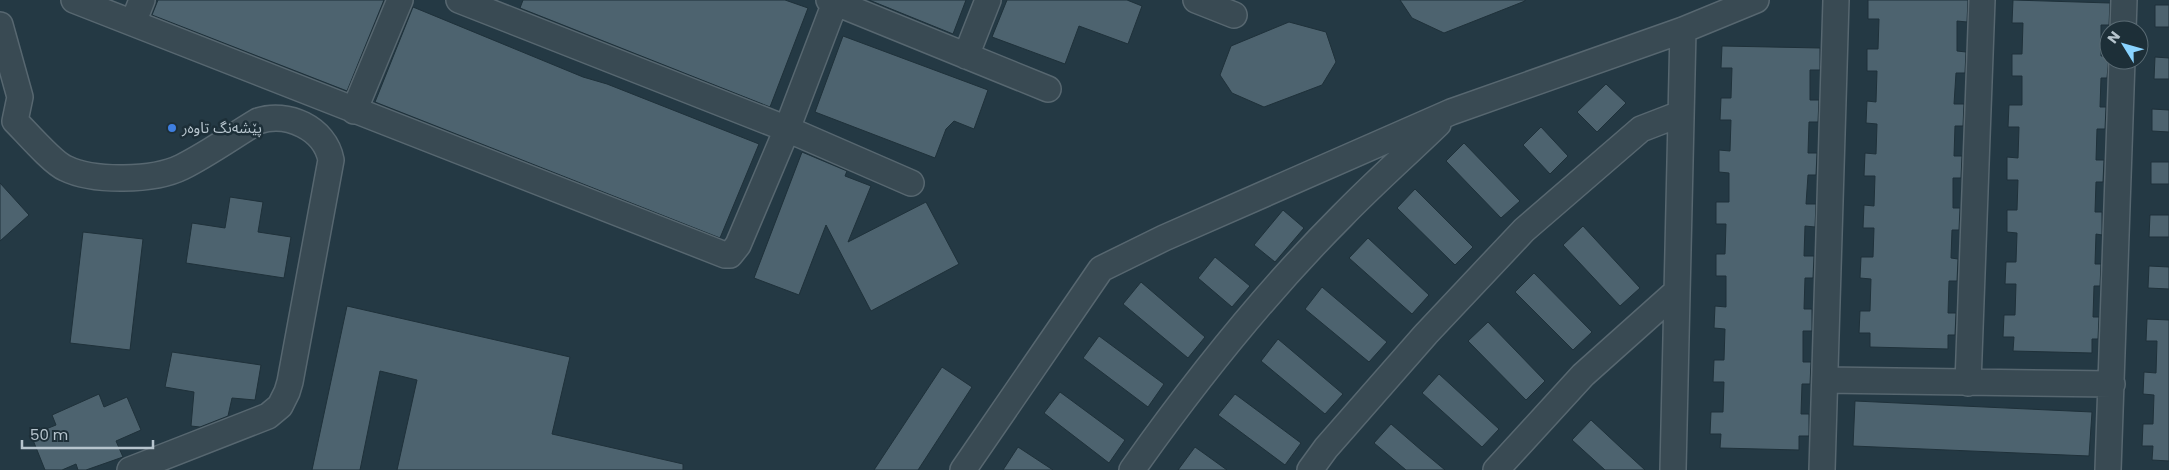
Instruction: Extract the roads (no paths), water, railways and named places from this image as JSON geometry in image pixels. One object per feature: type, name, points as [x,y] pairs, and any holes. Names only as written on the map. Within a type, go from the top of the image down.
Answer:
[{"type":"street","points":[[74,0],[725,255],[730,255],[736,251],[787,129],[833,1],[1048,89]]},
{"type":"street","points":[[133,23],[142,0]]},
{"type":"street","points":[[354,111],[400,0]]},
{"type":"street","points":[[459,0],[507,9],[911,183]]},
{"type":"street","points":[[966,56],[988,0]]},
{"type":"street","points":[[1196,0],[1234,15]]},
{"type":"street","points":[[963,470],[1100,269],[1173,234],[1451,112],[1683,30],[1756,0]]},
{"type":"street","points":[[1822,470],[1836,0]]},
{"type":"street","points":[[1968,383],[1982,0]]},
{"type":"street","points":[[2123,20],[2124,0]]},
{"type":"street","points":[[0,25],[20,97],[15,121],[64,168],[92,177],[132,177],[157,174],[181,168],[243,130],[270,116],[303,124],[310,128],[329,148],[331,160],[290,382],[280,406],[268,416],[130,470]]},
{"type":"street","points":[[1673,470],[1683,30]]},
{"type":"street","points":[[2108,470],[2122,70]]},
{"type":"street","points":[[1132,470],[1153,440],[1246,322],[1341,216],[1451,112]]},
{"type":"street","points":[[1310,470],[1326,448],[1426,334],[1524,230],[1641,130],[1680,114]]},
{"type":"street","points":[[1496,470],[1583,375],[1676,292]]},
{"type":"street","points":[[1826,380],[2112,384]]},
{"type":"place","name":"پێشەنگ تاوەر","points":[[172,128]]}]
